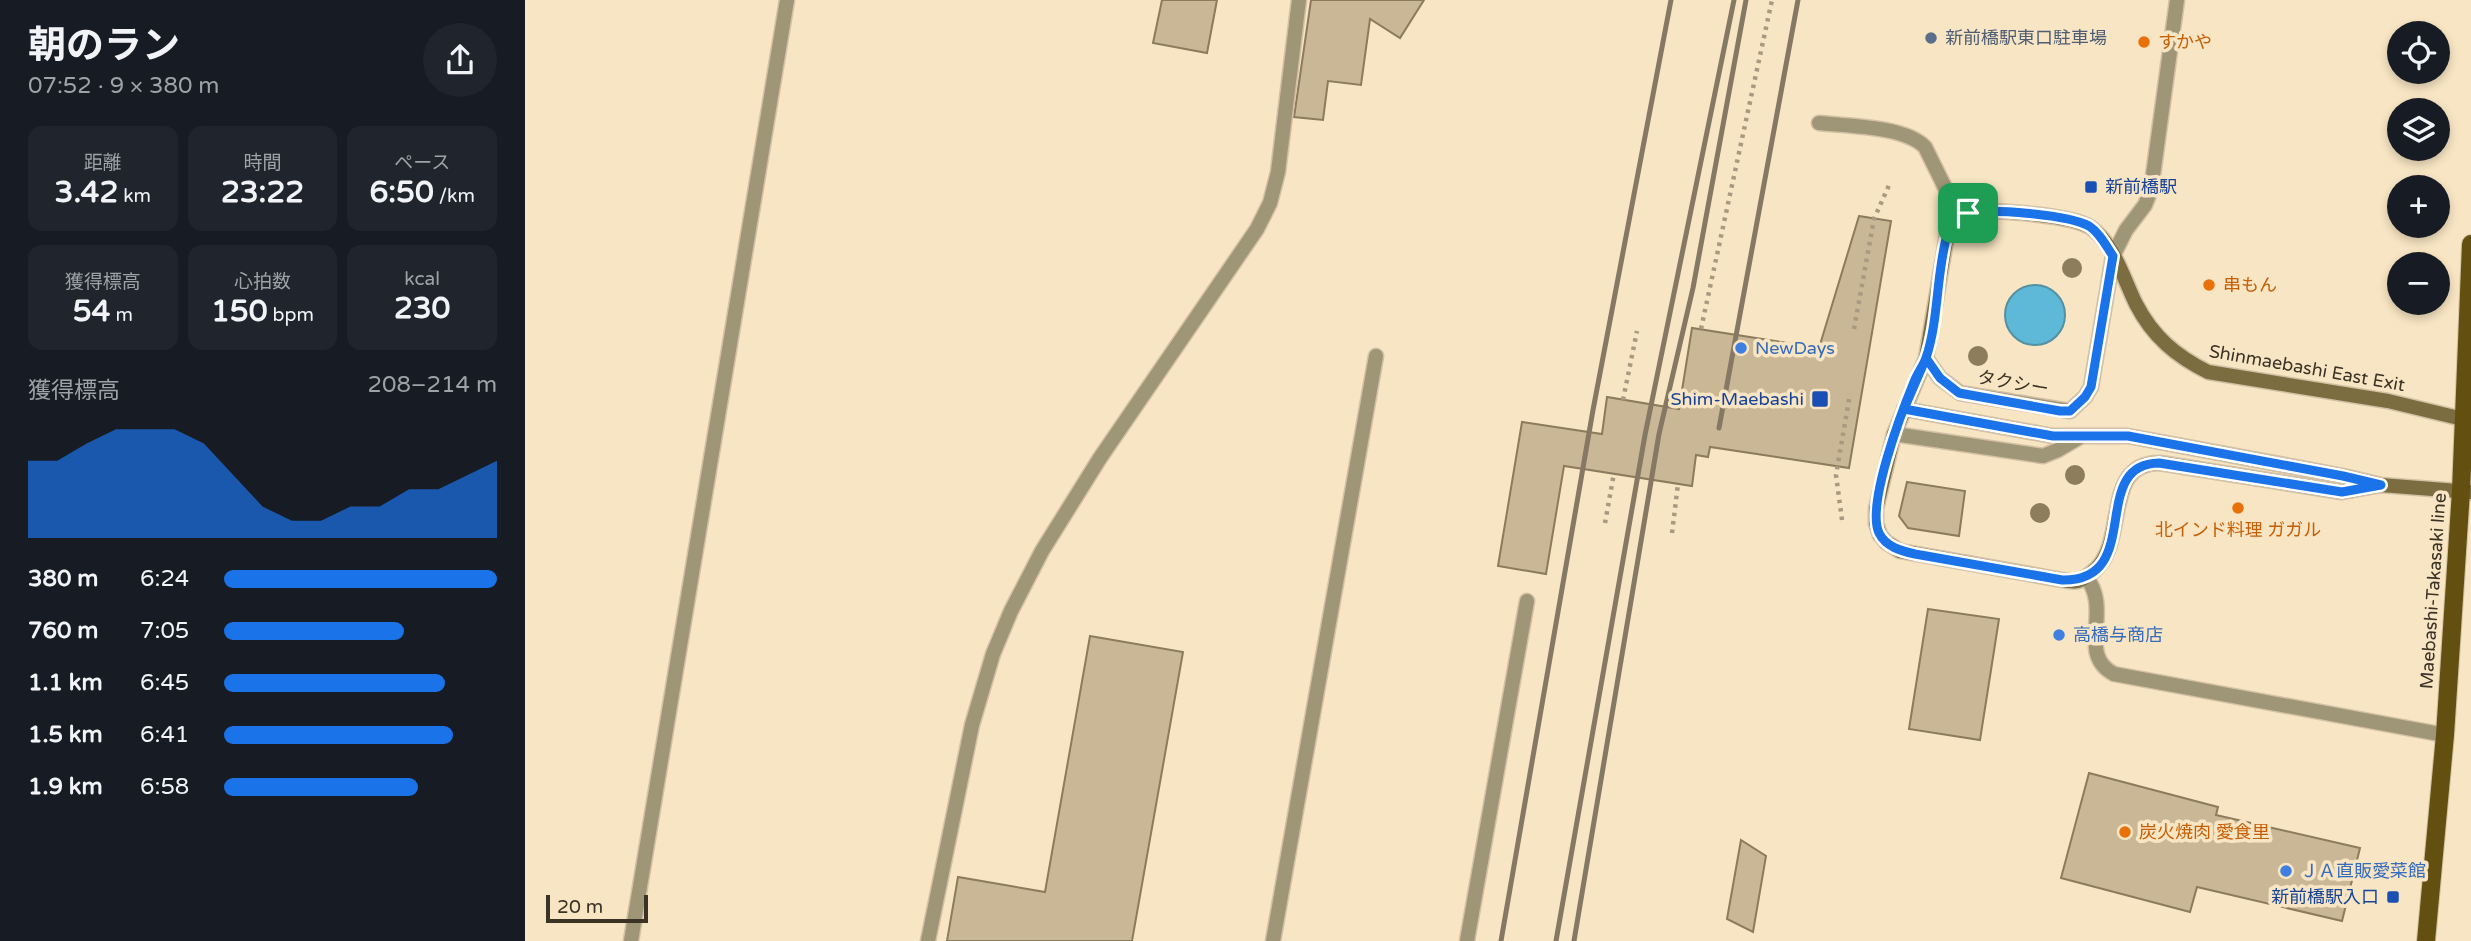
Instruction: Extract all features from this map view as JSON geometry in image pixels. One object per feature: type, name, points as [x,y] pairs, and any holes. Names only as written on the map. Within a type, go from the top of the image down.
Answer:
[{"type":"main road","name":"Shinmaebashi East Exit","points":[[1960,218],[1968,213],[1994,211],[2077,222],[2094,230],[2113,256],[2137,305],[2158,336],[2181,359],[2208,372],[2388,401],[2467,420]]},
{"type":"main road","points":[[1960,218],[1952,224],[1944,245],[1926,358],[1894,434],[1876,509],[1876,523],[1885,542],[1900,551],[2078,581],[2103,562],[2110,549],[2121,488],[2128,475],[2148,463],[2342,492],[2381,485]]},
{"type":"main road","name":"Maebashi-Takasaki line","points":[[2426,941],[2466,491],[2471,244]]},
{"type":"main road","points":[[1904,409],[2048,436],[2128,436],[2316,470],[2381,485],[2466,491]]},
{"type":"street","points":[[631,941],[787,0]]},
{"type":"street","points":[[928,941],[972,725],[993,654],[1011,611],[1042,551],[1100,458],[1257,229],[1270,202],[1278,173],[1299,0]]},
{"type":"street","points":[[2113,256],[2126,230],[2145,205],[2151,190],[2177,0]]},
{"type":"street","points":[[1819,122],[1906,134],[1919,141],[1925,147],[1960,218]]},
{"type":"street","name":"タクシー","points":[[1926,358],[1940,378],[1959,393],[2070,411],[2091,387],[2113,256]]},
{"type":"street","points":[[1273,941],[1376,356]]},
{"type":"street","points":[[1894,434],[2043,456],[2080,437]]},
{"type":"street","points":[[2086,577],[2093,585],[2098,602],[2095,643],[2098,659],[2107,671],[2445,735]]},
{"type":"street","points":[[1467,941],[1527,601]]},
{"type":"path","points":[[1701,330],[1772,0]]},
{"type":"path","points":[[1854,329],[1874,219],[1890,183]]},
{"type":"path","points":[[1623,400],[1637,331]]},
{"type":"path","points":[[1842,520],[1836,475],[1850,394]]},
{"type":"path","points":[[1605,523],[1614,474]]},
{"type":"path","points":[[1672,533],[1678,484]]},
{"type":"water","points":[[2029,285],[2041,285],[2060,298],[2065,315],[2063,327],[2052,340],[2041,345],[2029,345],[2010,332],[2005,321],[2005,309],[2018,290]]},
{"type":"building","points":[[1162,0],[1217,0],[1207,53],[1153,43]]},
{"type":"building","points":[[1311,0],[1424,0],[1400,38],[1370,19],[1361,85],[1328,81],[1323,120],[1294,117]]},
{"type":"building","points":[[1859,216],[1891,221],[1849,468],[1710,447],[1708,457],[1696,455],[1692,486],[1564,466],[1546,574],[1498,566],[1522,422],[1602,434],[1607,397],[1679,409],[1692,328],[1819,348]]},
{"type":"building","points":[[1907,482],[1965,491],[1959,536],[1908,528],[1899,516]]},
{"type":"building","points":[[1928,609],[1999,619],[1980,740],[1909,729]]},
{"type":"building","points":[[1090,636],[1183,652],[1132,941],[947,941],[958,877],[1045,892]]},
{"type":"building","points":[[2089,773],[2218,807],[2216,815],[2360,848],[2342,921],[2197,887],[2190,912],[2061,878]]},
{"type":"building","points":[[1741,840],[1766,856],[1753,932],[1727,919]]},
{"type":"railway","points":[[1501,941],[1593,410],[1671,0]]},
{"type":"railway","points":[[1556,941],[1645,435],[1734,0]]},
{"type":"railway","points":[[1574,941],[1659,434],[1693,288],[1746,0]]},
{"type":"railway","points":[[1719,428],[1798,0]]},
{"type":"place","name":"新前橋駅東口駐車場","points":[[1931,38]]},
{"type":"place","name":"すかや","points":[[2144,42]]},
{"type":"place","name":"新前橋駅","points":[[2091,187]]},
{"type":"place","name":"串もん","points":[[2209,285]]},
{"type":"place","name":"NewDays","points":[[1741,348]]},
{"type":"place","name":"Shim-Maebashi","points":[[1820,399]]},
{"type":"place","name":"北インド料理 ガガル","points":[[2238,508]]},
{"type":"place","name":"高橋与商店","points":[[2059,635]]},
{"type":"place","name":"炭火焼肉 愛食里","points":[[2125,832]]},
{"type":"place","name":"ＪＡ直販愛菜館","points":[[2286,871]]},
{"type":"place","name":"新前橋駅入口","points":[[2393,897]]},
{"type":"route","points":[[1968,213],[1952,224],[1947,235],[1926,358],[1915,380],[1894,434],[1876,509],[1876,523],[1885,542],[1900,551],[2078,581],[2103,562],[2110,549],[2121,488],[2128,475],[2148,463],[2342,492],[2381,485],[2128,436],[2053,436],[1904,409],[1926,358],[1940,378],[1959,393],[2060,411],[2070,411],[2079,404],[2091,387],[2113,256],[2101,238],[2087,225],[2077,222],[2009,212],[1968,213]]}]
